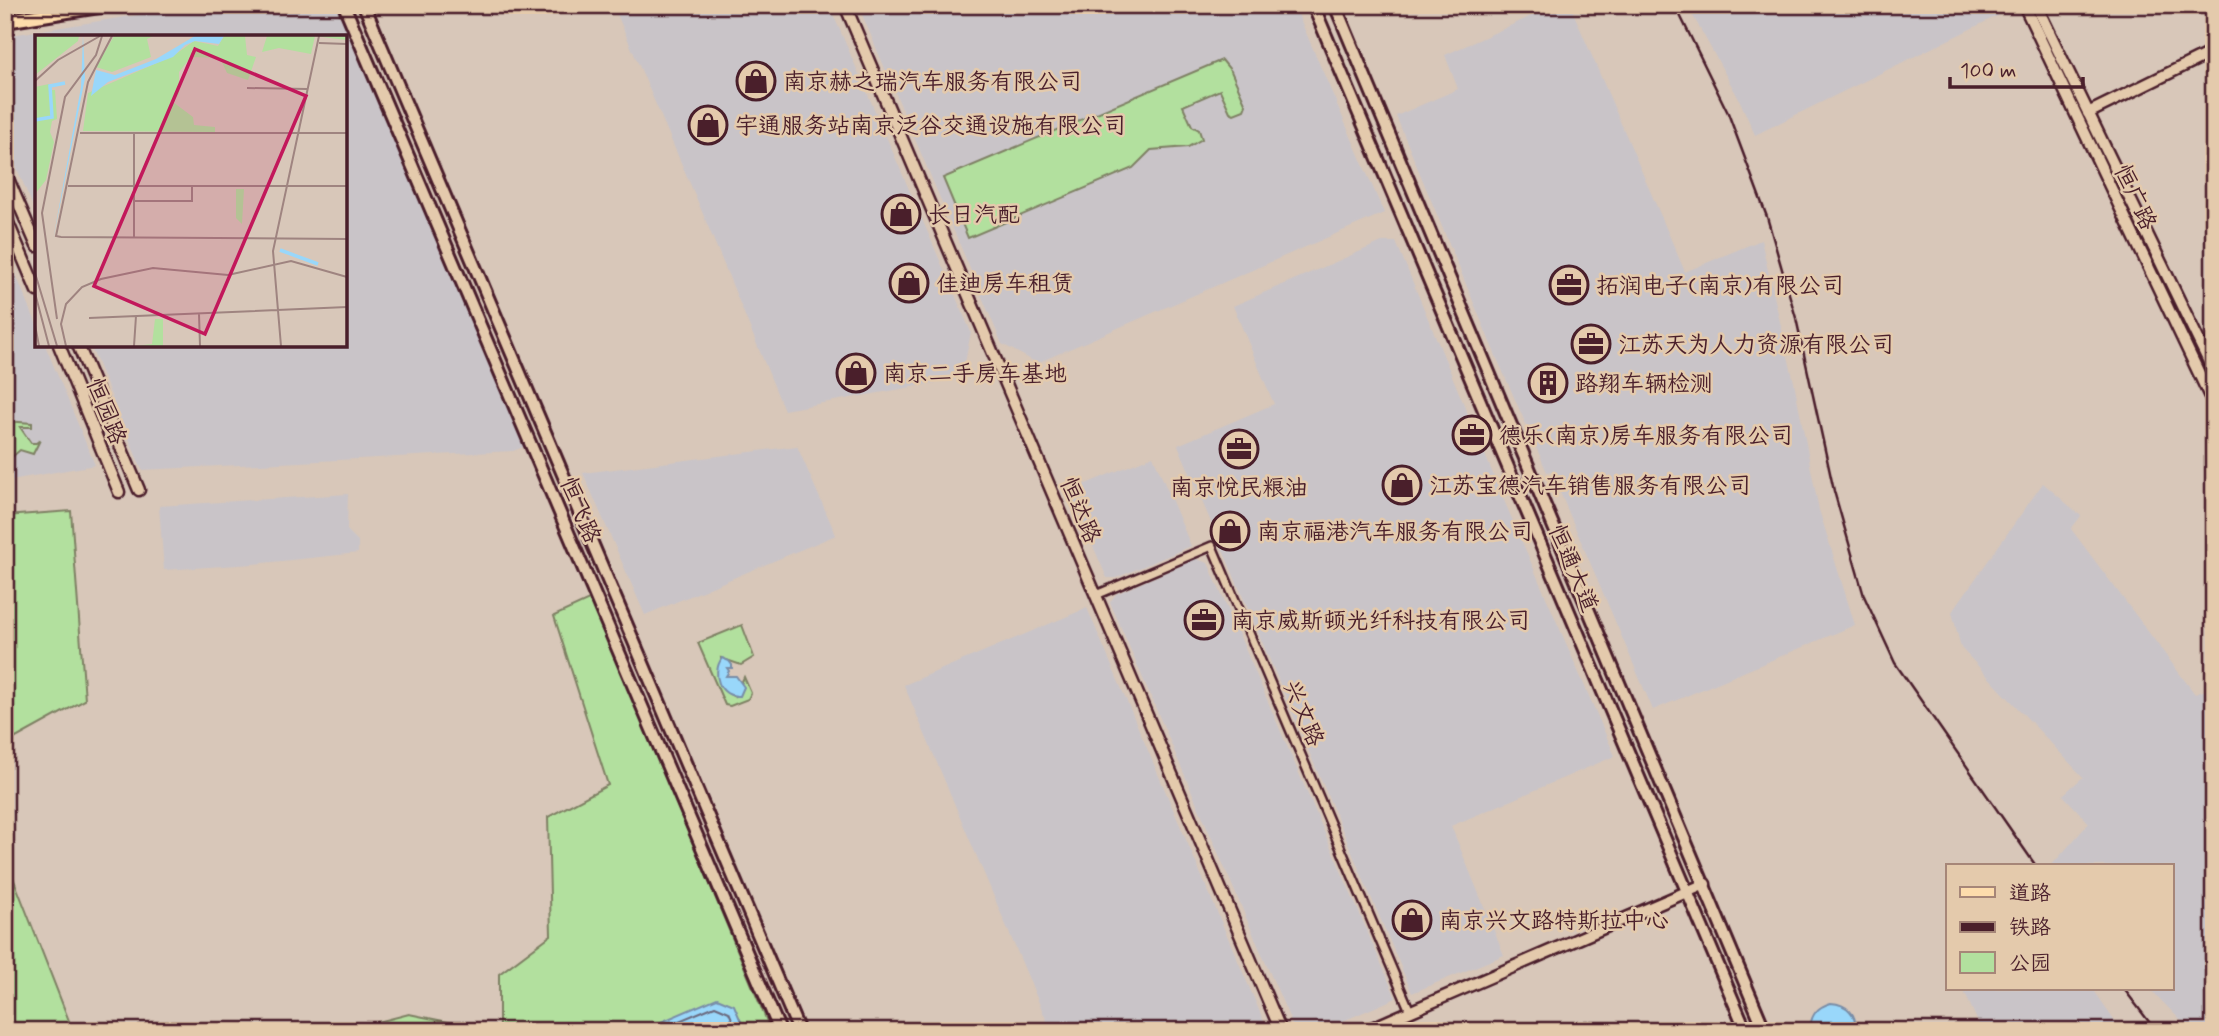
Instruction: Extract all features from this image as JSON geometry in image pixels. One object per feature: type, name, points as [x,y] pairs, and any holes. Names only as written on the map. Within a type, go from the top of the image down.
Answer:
[{"type":"main road","points":[[5,21],[105,5]]},
{"type":"main road","name":"恒飞路","points":[[344,5],[780,1031]]},
{"type":"main road","name":"恒飞路","points":[[364,5],[799,1031]]},
{"type":"main road","name":"恒通大道","points":[[1313,5],[1746,1031]]},
{"type":"main road","name":"恒通大道","points":[[1335,5],[1765,1031]]},
{"type":"street","name":"恒达路","points":[[845,5],[1281,1031]]},
{"type":"street","name":"恒广路","points":[[2024,5],[2214,405]]},
{"type":"street","name":"恒广路","points":[[2036,5],[2214,372]]},
{"type":"street","points":[[2088,113],[2214,51]]},
{"type":"street","points":[[5,172],[35,243]]},
{"type":"street","points":[[5,216],[35,287]]},
{"type":"street","points":[[23,257],[35,249]]},
{"type":"street","name":"恒园路","points":[[59,346],[119,492]]},
{"type":"street","name":"恒园路","points":[[78,346],[139,490]]},
{"type":"street","name":"兴文路","points":[[1096,595],[1212,546],[1410,1011]]},
{"type":"street","points":[[1365,1031],[1705,884]]},
{"type":"shaded area","points":[[201,5],[338,5],[523,438],[523,447],[513,451],[142,470],[90,346],[346,346],[346,35],[35,35],[35,211],[5,140],[5,36]]},
{"type":"shaded area","points":[[613,5],[829,5],[971,332],[962,378],[784,410]]},
{"type":"shaded area","points":[[858,5],[1294,5],[1384,213],[1037,363],[1002,344]]},
{"type":"shaded area","points":[[1556,5],[1570,5],[1685,272],[1761,240],[1794,382],[1819,510],[1855,625],[1653,710],[1551,471],[1547,472],[1495,354],[1396,116],[1458,89],[1445,55]]},
{"type":"shaded area","points":[[1687,5],[2000,5],[2003,13],[1755,135],[1739,99]]},
{"type":"shaded area","points":[[1382,242],[1396,242],[1615,756],[1451,826],[1504,955],[1412,993],[1178,445],[1274,404],[1233,306]]},
{"type":"shaded area","points":[[5,249],[35,320],[35,346],[45,346],[95,465],[5,481]]},
{"type":"shaded area","points":[[797,446],[836,535],[645,615],[583,473]]},
{"type":"shaded area","points":[[1153,456],[1191,546],[1116,578],[1107,578],[1069,491]]},
{"type":"shaded area","points":[[2043,483],[2081,516],[2071,529],[2195,694],[2214,687],[2214,1031],[2191,1031],[2151,990],[2174,990],[2174,864],[2053,864],[2089,823],[2063,795],[2083,777],[1961,648],[1952,612]]},
{"type":"shaded area","points":[[348,494],[347,530],[358,541],[358,553],[164,570],[159,506]]},
{"type":"shaded area","points":[[1196,559],[1208,563],[1396,998],[1320,1031],[1295,1031],[1110,602],[1116,594]]},
{"type":"shaded area","points":[[1087,608],[1268,1031],[1051,1031],[904,685]]},
{"type":"shaded area","points":[[1963,990],[2094,990],[2122,1031],[1982,1031]]},
{"type":"green space","points":[[1222,60],[1231,71],[1246,105],[1244,110],[1234,114],[1230,112],[1220,90],[1183,106],[1192,126],[1199,130],[1202,139],[1188,147],[1151,150],[1133,168],[968,238],[943,178]]},
{"type":"green space","points":[[6,421],[32,423],[32,427],[20,427],[31,443],[40,440],[33,454],[20,450],[5,463]]},
{"type":"green space","points":[[71,511],[85,700],[5,744],[5,516]]},
{"type":"green space","points":[[591,599],[771,1031],[499,1031],[499,974],[551,935],[548,817],[608,785],[554,616]]},
{"type":"green space","points":[[742,625],[754,657],[741,665],[721,658],[726,692],[735,697],[744,677],[751,693],[748,699],[730,706],[725,705],[698,643]]},
{"type":"green space","points":[[5,857],[73,1031],[5,1031]]},
{"type":"green space","points":[[409,1014],[492,1031],[343,1031]]},
{"type":"water","points":[[722,658],[732,665],[732,668],[727,668],[729,671],[726,676],[736,676],[744,687],[740,696],[727,693],[719,683],[717,671]]},
{"type":"water","points":[[717,998],[734,1005],[745,1031],[640,1031]]},
{"type":"water","points":[[1831,1003],[1842,1005],[1850,1011],[1855,1020],[1856,1031],[1810,1031],[1815,1013]]},
{"type":"railway","points":[[1675,5],[1728,113],[1767,217],[1796,318],[1834,491],[1864,596],[1895,663],[2035,864]]},
{"type":"railway","points":[[2125,990],[2156,1031]]},
{"type":"place","name":"南京赫之瑞汽车服务有限公司","points":[[756,81]]},
{"type":"place","name":"宇通服务站南京泛谷交通设施有限公司","points":[[708,125]]},
{"type":"place","name":"长日汽配","points":[[901,214]]},
{"type":"place","name":"佳迪房车租赁","points":[[909,283]]},
{"type":"place","name":"拓润电子(南京)有限公司","points":[[1569,285]]},
{"type":"place","name":"江苏天为人力资源有限公司","points":[[1591,344]]},
{"type":"place","name":"南京二手房车基地","points":[[856,373]]},
{"type":"place","name":"路翔车辆检测","points":[[1548,383]]},
{"type":"place","name":"德乐(南京)房车服务有限公司","points":[[1472,435]]},
{"type":"place","name":"南京悦民粮油","points":[[1239,449]]},
{"type":"place","name":"江苏宝德汽车销售服务有限公司","points":[[1402,485]]},
{"type":"place","name":"南京福港汽车服务有限公司","points":[[1230,531]]},
{"type":"place","name":"南京威斯顿光纤科技有限公司","points":[[1204,620]]},
{"type":"place","name":"南京兴文路特斯拉中心","points":[[1412,920]]}]
